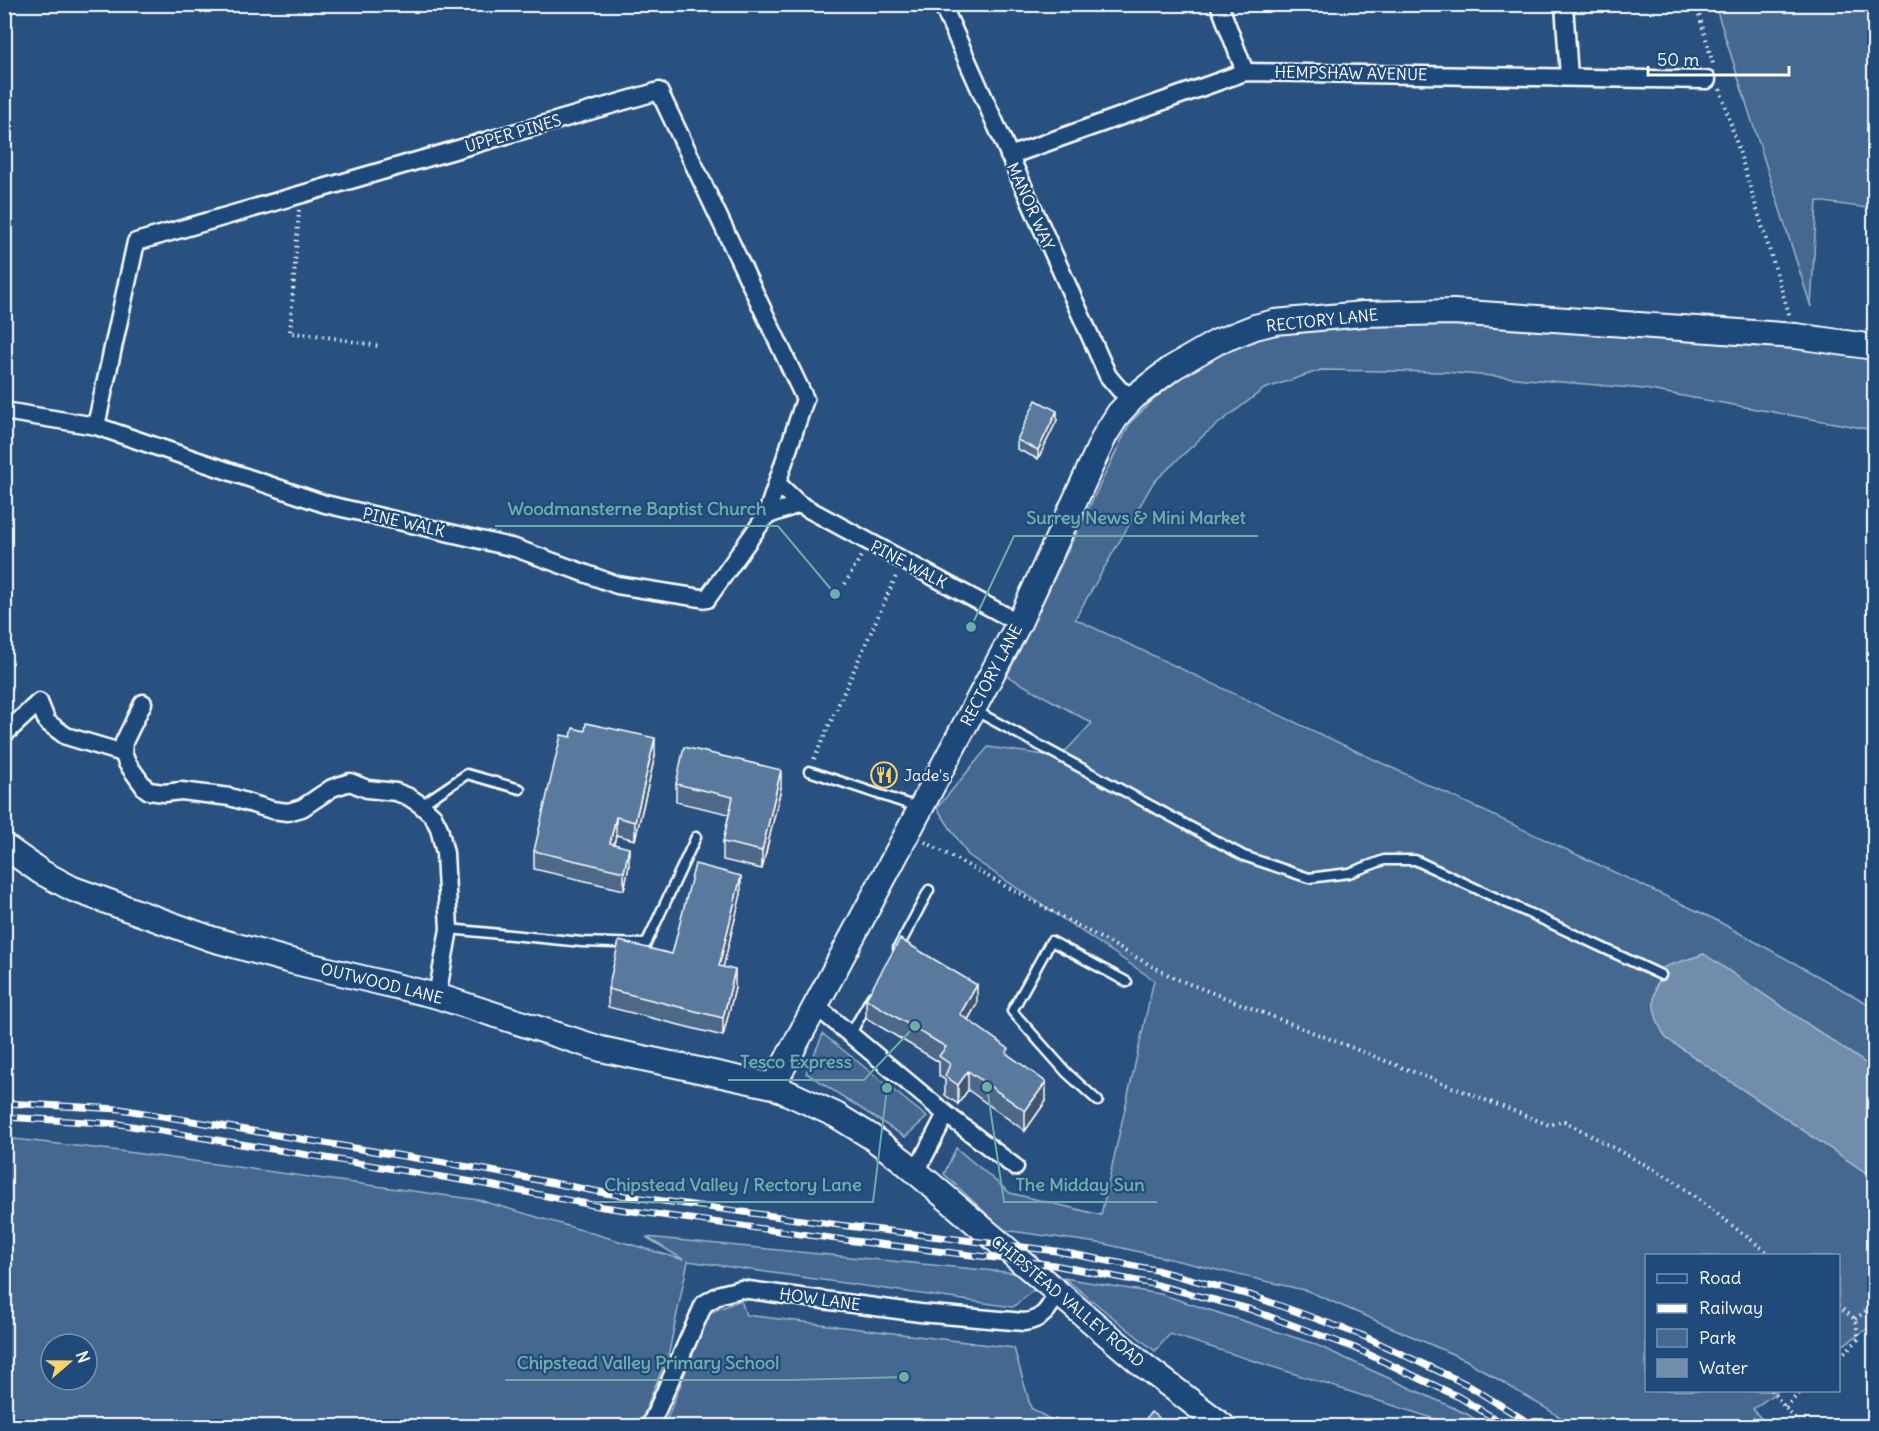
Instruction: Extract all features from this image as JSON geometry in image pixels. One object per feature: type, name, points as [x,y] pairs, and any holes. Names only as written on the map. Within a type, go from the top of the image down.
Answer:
[{"type":"main road","name":"RECTORY LANE","points":[[773,1086],[1019,624],[1105,435],[1119,413],[1134,397],[1172,368],[1217,342],[1255,327],[1286,321],[1363,314],[1453,312],[1796,336],[1875,347]]},
{"type":"main road","name":"OUTWOOD LANE","points":[[7,851],[73,889],[191,931],[287,960],[438,996],[601,1049],[773,1086]]},
{"type":"main road","name":"CHIPSTEAD VALLEY ROAD","points":[[773,1086],[845,1120],[878,1142],[1143,1365],[1223,1426]]},
{"type":"street","name":"MANOR WAY","points":[[942,4],[1108,376],[1120,390],[1134,397]]},
{"type":"street","points":[[1219,4],[1245,72]]},
{"type":"street","points":[[1564,4],[1569,77]]},
{"type":"street","name":"HEMPSHAW AVENUE","points":[[1009,156],[1245,72],[1714,78]]},
{"type":"street","name":"UPPER PINES","points":[[96,426],[136,242],[659,91],[805,399],[777,483]]},
{"type":"street","name":"PINE WALK","points":[[4,411],[96,426],[325,504],[515,548],[617,585],[707,599],[766,516],[777,483],[799,504],[1019,624]]},
{"type":"street","points":[[766,516],[799,504]]},
{"type":"street","points":[[8,730],[39,702],[47,722],[66,736],[123,753]]},
{"type":"street","points":[[142,703],[124,742],[123,753],[145,788],[155,793],[181,791],[230,797],[272,810],[288,812],[302,808],[332,788],[350,782],[367,789],[396,792],[421,805],[433,816],[440,828],[443,841],[449,929],[438,996]]},
{"type":"street","points":[[816,1006],[946,1114],[1015,1167]]},
{"type":"street","points":[[916,1172],[946,1114]]},
{"type":"street","name":"HOW LANE","points":[[650,1426],[704,1304],[721,1294],[741,1288],[920,1313],[1024,1322],[1034,1321],[1043,1315],[1057,1293]]},
{"type":"lane","points":[[974,709],[1244,856],[1309,878],[1349,873],[1384,860],[1414,860],[1661,975]]},
{"type":"lane","points":[[809,771],[921,808]]},
{"type":"lane","points":[[421,805],[467,774],[520,789]]},
{"type":"lane","points":[[449,929],[582,942],[646,944],[696,837]]},
{"type":"lane","points":[[896,952],[929,890]]},
{"type":"lane","points":[[1098,1101],[1067,1073],[1012,1011],[1051,941],[1127,982]]},
{"type":"lane","points":[[850,1035],[879,983]]},
{"type":"path","points":[[1696,4],[1714,78],[1796,336]]},
{"type":"path","points":[[300,195],[290,333],[379,346]]},
{"type":"path","points":[[845,584],[869,542]]},
{"type":"path","points":[[809,771],[903,561]]},
{"type":"path","points":[[908,833],[1172,976],[1550,1125],[1564,1121],[1673,1180],[1769,1254]]},
{"type":"path","points":[[1855,1319],[1875,1305]]},
{"type":"path","points":[[1840,1307],[1855,1319],[1859,1339],[1840,1357]]},
{"type":"path","points":[[1773,1392],[1800,1426]]},
{"type":"path","points":[[1785,1407],[1801,1392]]},
{"type":"green space","points":[[1715,5],[1874,5],[1874,209],[1817,201],[1811,307]]},
{"type":"green space","points":[[1449,321],[1874,354],[1874,430],[1644,389],[1444,372],[1321,370],[1264,389],[1205,434],[1153,483],[1075,619],[1712,918],[1874,1007],[1874,1069],[1704,954],[1664,967],[1655,988],[1666,1038],[1874,1178],[1874,1324],[1840,1347],[1840,1254],[1645,1254],[1645,1392],[1777,1392],[1753,1409],[1765,1423],[1761,1426],[1575,1426],[1466,1360],[1308,1291],[1105,1244],[1004,1230],[944,1174],[956,1148],[1010,1193],[1101,1215],[1154,980],[968,855],[937,808],[988,747],[1060,757],[1092,723],[1007,676],[1130,423],[1164,389],[1211,355],[1261,336],[1342,325]]},
{"type":"green space","points":[[823,1034],[927,1117],[905,1137],[806,1073]]},
{"type":"green space","points":[[5,1138],[112,1150],[479,1200],[684,1260],[646,1237],[1015,1273],[1036,1288],[1013,1307],[688,1261],[669,1352],[639,1426],[5,1426]]},
{"type":"green space","points":[[1064,1278],[1160,1294],[1312,1343],[1467,1414],[1486,1426],[1457,1426],[1170,1334],[1155,1351]]},
{"type":"green space","points":[[741,1300],[746,1315],[1014,1348],[1031,1408],[1061,1426],[664,1426],[709,1313]]},
{"type":"water","points":[[1704,954],[1874,1069],[1874,1178],[1666,1038],[1654,1011],[1654,994],[1664,967]]},
{"type":"building","points":[[1036,400],[1057,411],[1038,450],[1017,440]]},
{"type":"building","points":[[586,723],[655,738],[635,822],[616,817],[610,843],[629,848],[624,872],[534,851],[561,735],[571,737],[573,728],[585,731]]},
{"type":"building","points":[[684,747],[781,770],[762,851],[723,842],[733,797],[676,784]]},
{"type":"building","points":[[695,864],[741,876],[719,966],[735,970],[723,1018],[608,989],[619,941],[672,954]]},
{"type":"building","points":[[900,939],[977,985],[960,1014],[1009,1049],[1006,1053],[1046,1082],[1025,1111],[968,1071],[958,1085],[945,1076],[950,1064],[939,1056],[946,1047],[866,999]]},
{"type":"building","points":[[1151,1412],[1169,1426],[1131,1426],[1137,1420],[1142,1424]]},
{"type":"railway","points":[[4,1103],[120,1109],[481,1169],[605,1193],[839,1225],[1056,1251],[1156,1270],[1253,1296],[1361,1335],[1466,1384],[1534,1426]]},
{"type":"railway","points":[[4,1117],[119,1124],[479,1183],[603,1207],[837,1239],[1054,1265],[1153,1284],[1249,1309],[1355,1348],[1459,1397],[1507,1426]]},
{"type":"place","name":"Woodmansterne Baptist Church","points":[[835,594]]},
{"type":"place","name":"Surrey News & Mini Market","points":[[971,627]]},
{"type":"place","name":"Jade's","points":[[884,775]]},
{"type":"place","name":"Tesco Express","points":[[915,1026]]},
{"type":"place","name":"The Midday Sun","points":[[987,1087]]},
{"type":"place","name":"Chipstead Valley / Rectory Lane","points":[[887,1088]]},
{"type":"place","name":"Chipstead Valley Primary School","points":[[904,1377]]}]
